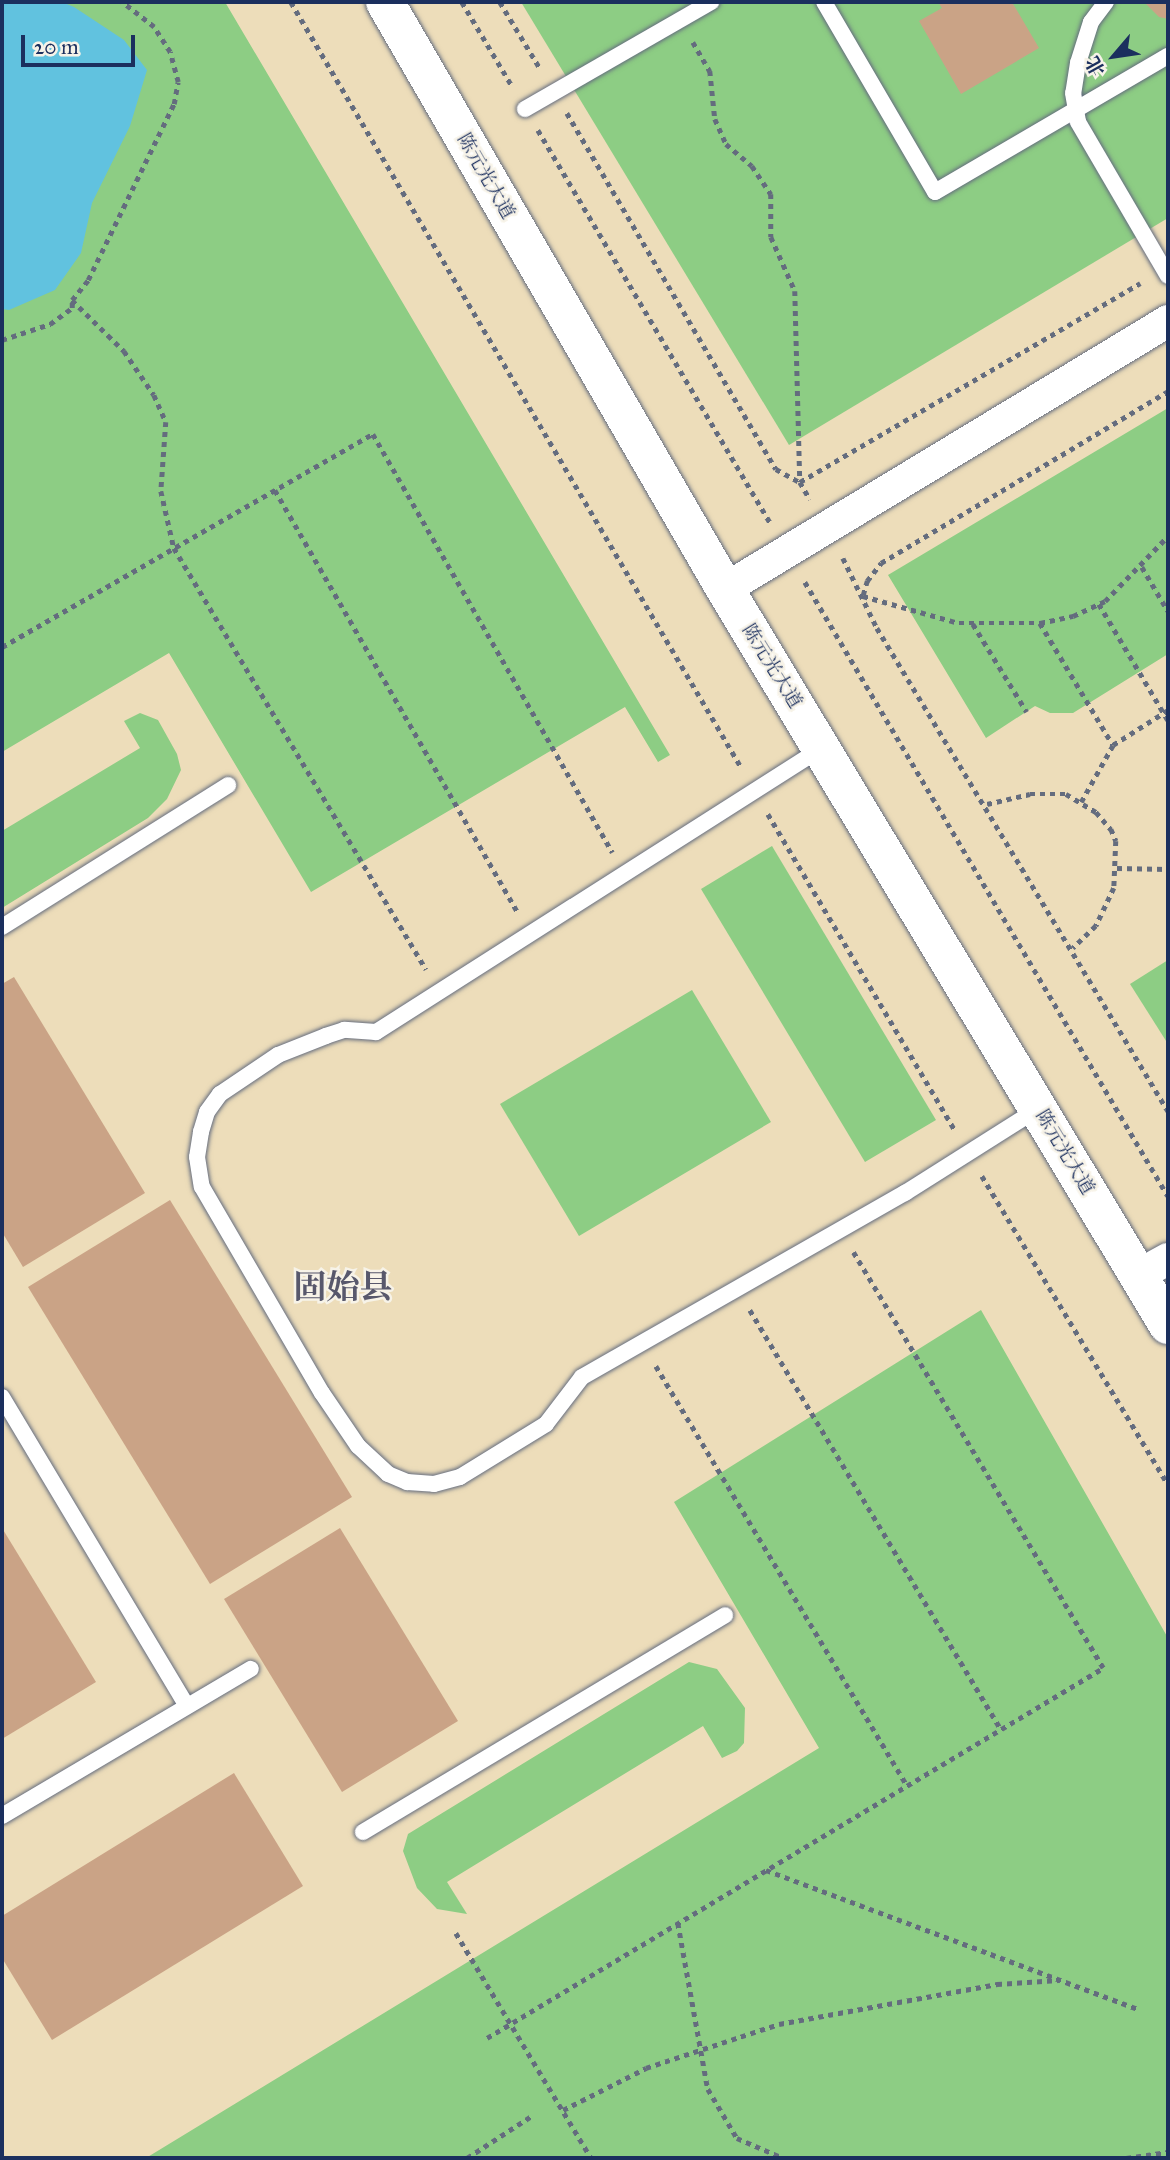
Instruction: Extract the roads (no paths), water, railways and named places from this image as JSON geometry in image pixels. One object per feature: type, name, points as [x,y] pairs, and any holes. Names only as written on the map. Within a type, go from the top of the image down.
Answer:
[{"type":"main road","name":"陈元光大道","points":[[385,2],[725,589],[1039,1108],[1154,1267],[1168,1325]]},
{"type":"street","points":[[725,589],[1168,321]]},
{"type":"lane","points":[[525,109],[711,2]]},
{"type":"lane","points":[[824,2],[935,192],[1168,55]]},
{"type":"lane","points":[[1106,2],[1091,22],[1078,63],[1073,93],[1078,122],[1166,272]]},
{"type":"lane","points":[[822,748],[441,994],[376,1032],[344,1030],[278,1055],[220,1094],[206,1112],[197,1157],[202,1187],[236,1248],[358,1446],[388,1474],[408,1482],[433,1484],[460,1477],[546,1424],[582,1377],[841,1230],[1039,1108]]},
{"type":"lane","points":[[2,926],[228,785]]},
{"type":"lane","points":[[2,1397],[186,1705]]},
{"type":"lane","points":[[363,1832],[725,1615]]},
{"type":"lane","points":[[2,1816],[251,1669]]},
{"type":"water","points":[[2,2],[62,2],[74,7],[124,40],[147,70],[130,126],[92,203],[81,253],[55,290],[9,310],[2,309]]},
{"type":"district","name":"固始县","points":[[343,1288]]}]
